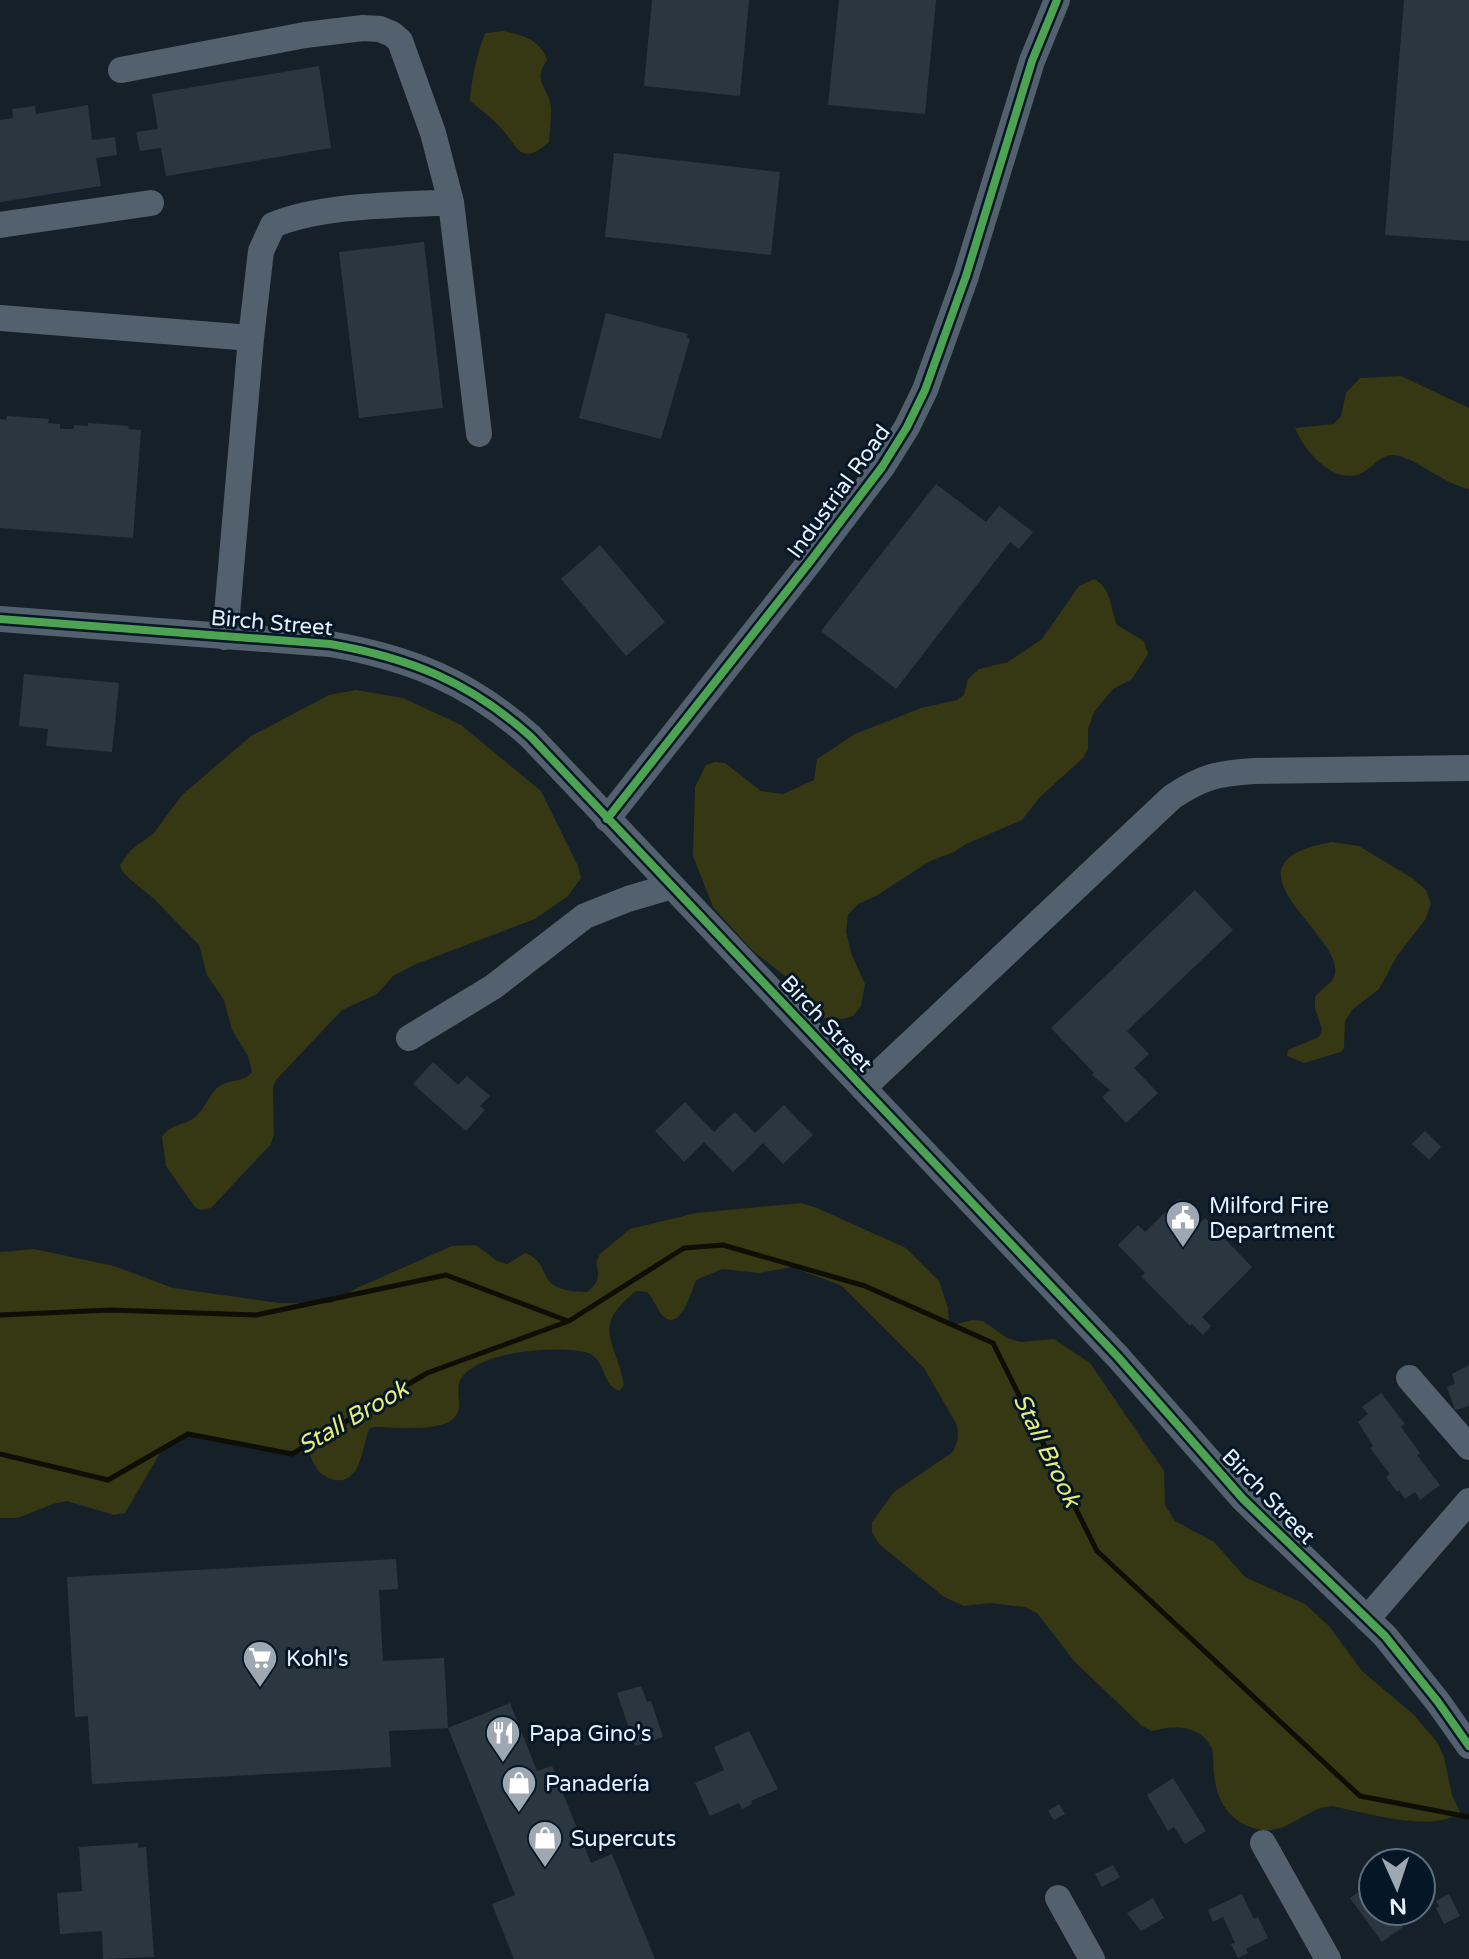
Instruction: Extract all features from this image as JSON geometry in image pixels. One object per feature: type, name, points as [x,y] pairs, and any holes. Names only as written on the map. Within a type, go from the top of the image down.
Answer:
[{"type":"street","name":"Industrial Road","points":[[607,819],[809,563],[882,467],[907,427],[925,390],[966,276],[1032,61],[1057,0]]},
{"type":"street","points":[[121,70],[305,35],[363,28],[380,29],[400,41],[415,77],[451,202],[479,434]]},
{"type":"street","points":[[225,637],[261,251],[273,225],[289,218],[316,213],[451,202]]},
{"type":"street","points":[[0,225],[151,203]]},
{"type":"street","points":[[0,318],[251,338]]},
{"type":"street","name":"Birch Street","points":[[0,619],[330,644],[385,655],[432,671],[502,711],[531,737],[1118,1357],[1243,1499],[1385,1636],[1469,1746]]},
{"type":"street","points":[[863,1088],[1172,797],[1198,781],[1226,772],[1469,768]]},
{"type":"street","points":[[409,1038],[493,987],[585,916],[672,886]]},
{"type":"street","points":[[1409,1378],[1469,1447]]},
{"type":"street","points":[[1367,1619],[1469,1501]]},
{"type":"street","points":[[1263,1843],[1328,1959]]},
{"type":"street","points":[[1058,1898],[1092,1959]]},
{"type":"shaded area","points":[[503,31],[535,43],[547,60],[541,80],[550,101],[549,142],[532,153],[520,151],[497,123],[470,101],[483,38],[486,33]]},
{"type":"shaded area","points":[[1401,376],[1469,408],[1469,489],[1393,455],[1382,458],[1362,473],[1346,476],[1319,462],[1299,436],[1295,428],[1334,424],[1341,416],[1346,393],[1360,378]]},
{"type":"shaded area","points":[[1094,579],[1107,593],[1117,625],[1144,641],[1148,654],[1132,679],[1113,689],[1094,712],[1088,729],[1088,749],[1083,758],[1040,797],[1022,820],[930,861],[858,904],[848,915],[846,931],[851,953],[865,984],[861,1006],[853,1016],[843,1019],[825,1018],[808,1009],[794,983],[753,951],[713,907],[693,856],[695,787],[706,765],[725,763],[761,791],[783,794],[814,780],[817,759],[855,734],[964,695],[968,679],[979,669],[1008,662],[1042,639],[1079,586]]},
{"type":"shaded area","points":[[356,690],[403,698],[461,725],[541,791],[581,878],[568,896],[535,919],[416,964],[393,976],[377,994],[342,1010],[276,1080],[273,1087],[274,1134],[271,1144],[211,1208],[201,1210],[195,1207],[166,1166],[162,1137],[169,1130],[194,1118],[219,1087],[252,1072],[248,1056],[232,1030],[224,1000],[207,975],[199,945],[122,871],[120,865],[131,850],[154,833],[182,795],[251,736],[329,695]]},
{"type":"shaded area","points":[[1332,842],[1359,846],[1412,878],[1426,890],[1431,904],[1425,920],[1397,956],[1379,989],[1352,1010],[1345,1021],[1344,1048],[1341,1052],[1304,1063],[1287,1056],[1288,1050],[1319,1037],[1322,1030],[1315,997],[1335,974],[1333,959],[1286,892],[1281,876],[1285,862],[1302,850]]},
{"type":"shaded area","points":[[801,1203],[906,1248],[939,1281],[948,1308],[949,1326],[972,1320],[983,1321],[1007,1338],[1021,1342],[1054,1339],[1090,1363],[1164,1471],[1165,1505],[1175,1521],[1214,1542],[1245,1577],[1305,1604],[1329,1626],[1362,1671],[1413,1714],[1437,1742],[1460,1812],[1449,1818],[1417,1821],[1332,1806],[1271,1830],[1242,1823],[1223,1804],[1216,1785],[1212,1749],[1201,1735],[1186,1728],[1152,1731],[1142,1726],[1075,1662],[1037,1613],[1025,1607],[990,1603],[964,1606],[944,1597],[879,1544],[872,1532],[872,1522],[894,1492],[953,1452],[958,1439],[957,1425],[924,1368],[842,1286],[792,1267],[759,1273],[722,1269],[696,1280],[684,1309],[674,1319],[661,1314],[647,1292],[636,1291],[622,1304],[610,1325],[612,1345],[624,1385],[620,1391],[609,1383],[597,1359],[585,1352],[536,1350],[496,1357],[479,1364],[466,1372],[459,1383],[459,1406],[453,1419],[437,1426],[369,1429],[359,1464],[349,1478],[331,1479],[323,1475],[310,1455],[200,1434],[177,1439],[164,1446],[125,1513],[114,1515],[67,1501],[18,1518],[0,1518],[0,1252],[34,1249],[114,1266],[173,1288],[279,1303],[331,1303],[357,1288],[452,1246],[476,1245],[497,1261],[507,1264],[525,1253],[540,1264],[546,1277],[558,1287],[587,1292],[598,1279],[596,1262],[600,1254],[630,1229],[696,1213]]},
{"type":"building","points":[[652,0],[749,0],[740,96],[644,86]]},
{"type":"building","points":[[839,0],[936,0],[925,114],[828,105]]},
{"type":"building","points":[[1404,0],[1469,0],[1469,241],[1385,235]]},
{"type":"building","points":[[319,66],[331,148],[166,176],[161,148],[140,151],[136,132],[158,129],[152,94]]},
{"type":"building","points":[[88,105],[92,140],[115,137],[117,155],[96,158],[101,186],[0,202],[0,120],[13,118],[12,109],[35,106],[36,114]]},
{"type":"building","points":[[614,153],[780,172],[771,255],[605,237]]},
{"type":"building","points":[[424,242],[443,408],[359,418],[339,252]]},
{"type":"building","points":[[606,313],[688,334],[690,339],[661,439],[579,418]]},
{"type":"building","points":[[7,416],[49,419],[48,423],[60,424],[60,429],[74,429],[74,425],[88,426],[88,423],[141,430],[133,538],[0,528],[0,419],[6,420]]},
{"type":"building","points":[[936,484],[986,522],[999,506],[1033,532],[1019,549],[1010,542],[896,689],[821,631]]},
{"type":"building","points":[[600,545],[665,622],[626,656],[561,579]]},
{"type":"building","points":[[24,674],[119,683],[112,752],[46,746],[48,729],[19,726]]},
{"type":"building","points":[[1195,890],[1233,930],[1127,1031],[1149,1054],[1134,1068],[1158,1093],[1126,1123],[1102,1097],[1110,1090],[1092,1075],[1094,1073],[1051,1028]]},
{"type":"building","points":[[433,1062],[458,1085],[467,1076],[490,1096],[480,1106],[485,1110],[466,1131],[413,1084]]},
{"type":"building","points":[[685,1102],[714,1132],[735,1112],[755,1133],[784,1105],[813,1135],[783,1164],[763,1143],[733,1172],[704,1142],[684,1162],[655,1131]]},
{"type":"building","points":[[1425,1131],[1441,1147],[1429,1160],[1412,1144]]},
{"type":"building","points":[[1179,1199],[1201,1222],[1205,1218],[1208,1221],[1217,1220],[1218,1232],[1252,1267],[1202,1317],[1211,1326],[1203,1335],[1192,1324],[1190,1326],[1141,1276],[1145,1273],[1118,1245],[1138,1225],[1145,1232]]},
{"type":"building","points":[[1469,1365],[1469,1406],[1455,1410],[1447,1387],[1455,1384],[1452,1374]]},
{"type":"building","points":[[1381,1393],[1405,1424],[1401,1427],[1420,1453],[1417,1455],[1440,1485],[1420,1500],[1415,1492],[1405,1499],[1399,1490],[1397,1492],[1386,1477],[1390,1474],[1370,1448],[1373,1446],[1358,1422],[1368,1414],[1362,1407]]},
{"type":"building","name":"Kohl's","points":[[396,1559],[398,1589],[379,1590],[383,1661],[444,1658],[448,1728],[389,1731],[391,1767],[92,1784],[88,1716],[75,1717],[67,1577]]},
{"type":"building","points":[[641,1686],[647,1702],[651,1701],[663,1737],[635,1746],[617,1693]]},
{"type":"building","points":[[510,1703],[537,1771],[552,1766],[591,1863],[612,1854],[655,1959],[514,1959],[492,1904],[515,1895],[448,1728]]},
{"type":"building","points":[[749,1731],[778,1789],[751,1801],[752,1804],[742,1809],[739,1803],[710,1816],[695,1783],[724,1770],[714,1747]]},
{"type":"building","points":[[1173,1778],[1206,1831],[1185,1844],[1174,1827],[1168,1831],[1147,1795]]},
{"type":"building","points":[[1059,1804],[1065,1814],[1054,1820],[1048,1811]]},
{"type":"building","points":[[138,1843],[138,1848],[146,1847],[154,1957],[103,1959],[102,1931],[60,1934],[57,1893],[82,1891],[79,1847]]},
{"type":"building","points":[[1113,1865],[1120,1877],[1102,1887],[1095,1874]]},
{"type":"building","points":[[1357,1893],[1357,1908],[1350,1898]]},
{"type":"building","points":[[1242,1894],[1268,1938],[1246,1949],[1248,1953],[1238,1958],[1223,1917],[1213,1922],[1208,1910]]},
{"type":"building","points":[[1449,1894],[1460,1916],[1444,1924],[1437,1910],[1437,1900]]},
{"type":"building","points":[[1153,1898],[1164,1918],[1141,1931],[1127,1913]]},
{"type":"building","points":[[1371,1927],[1403,1927],[1382,1942]]},
{"type":"waterway","name":"Stall Brook","points":[[0,1454],[108,1480],[188,1434],[292,1454],[427,1373],[569,1321],[684,1248],[723,1245],[865,1286],[993,1343],[1097,1551],[1360,1796],[1469,1817]]},
{"type":"waterway","name":"Stall Brook","points":[[0,1315],[110,1310],[256,1315],[446,1275],[568,1321]]},
{"type":"cycle path","points":[[607,819],[809,563],[882,467],[907,427],[925,390],[966,276],[1032,61],[1057,0]]},
{"type":"cycle path","points":[[0,619],[330,644],[387,657],[438,675],[485,701],[508,718],[531,737],[1118,1357],[1243,1499],[1385,1636],[1469,1746]]},
{"type":"place","name":"Milford Fire Department","points":[[1183,1249]]},
{"type":"place","name":"Kohl's","points":[[260,1689]]},
{"type":"place","name":"Papa Gino's","points":[[503,1764]]},
{"type":"place","name":"Panadería","points":[[519,1814]]},
{"type":"place","name":"Supercuts","points":[[545,1869]]}]
